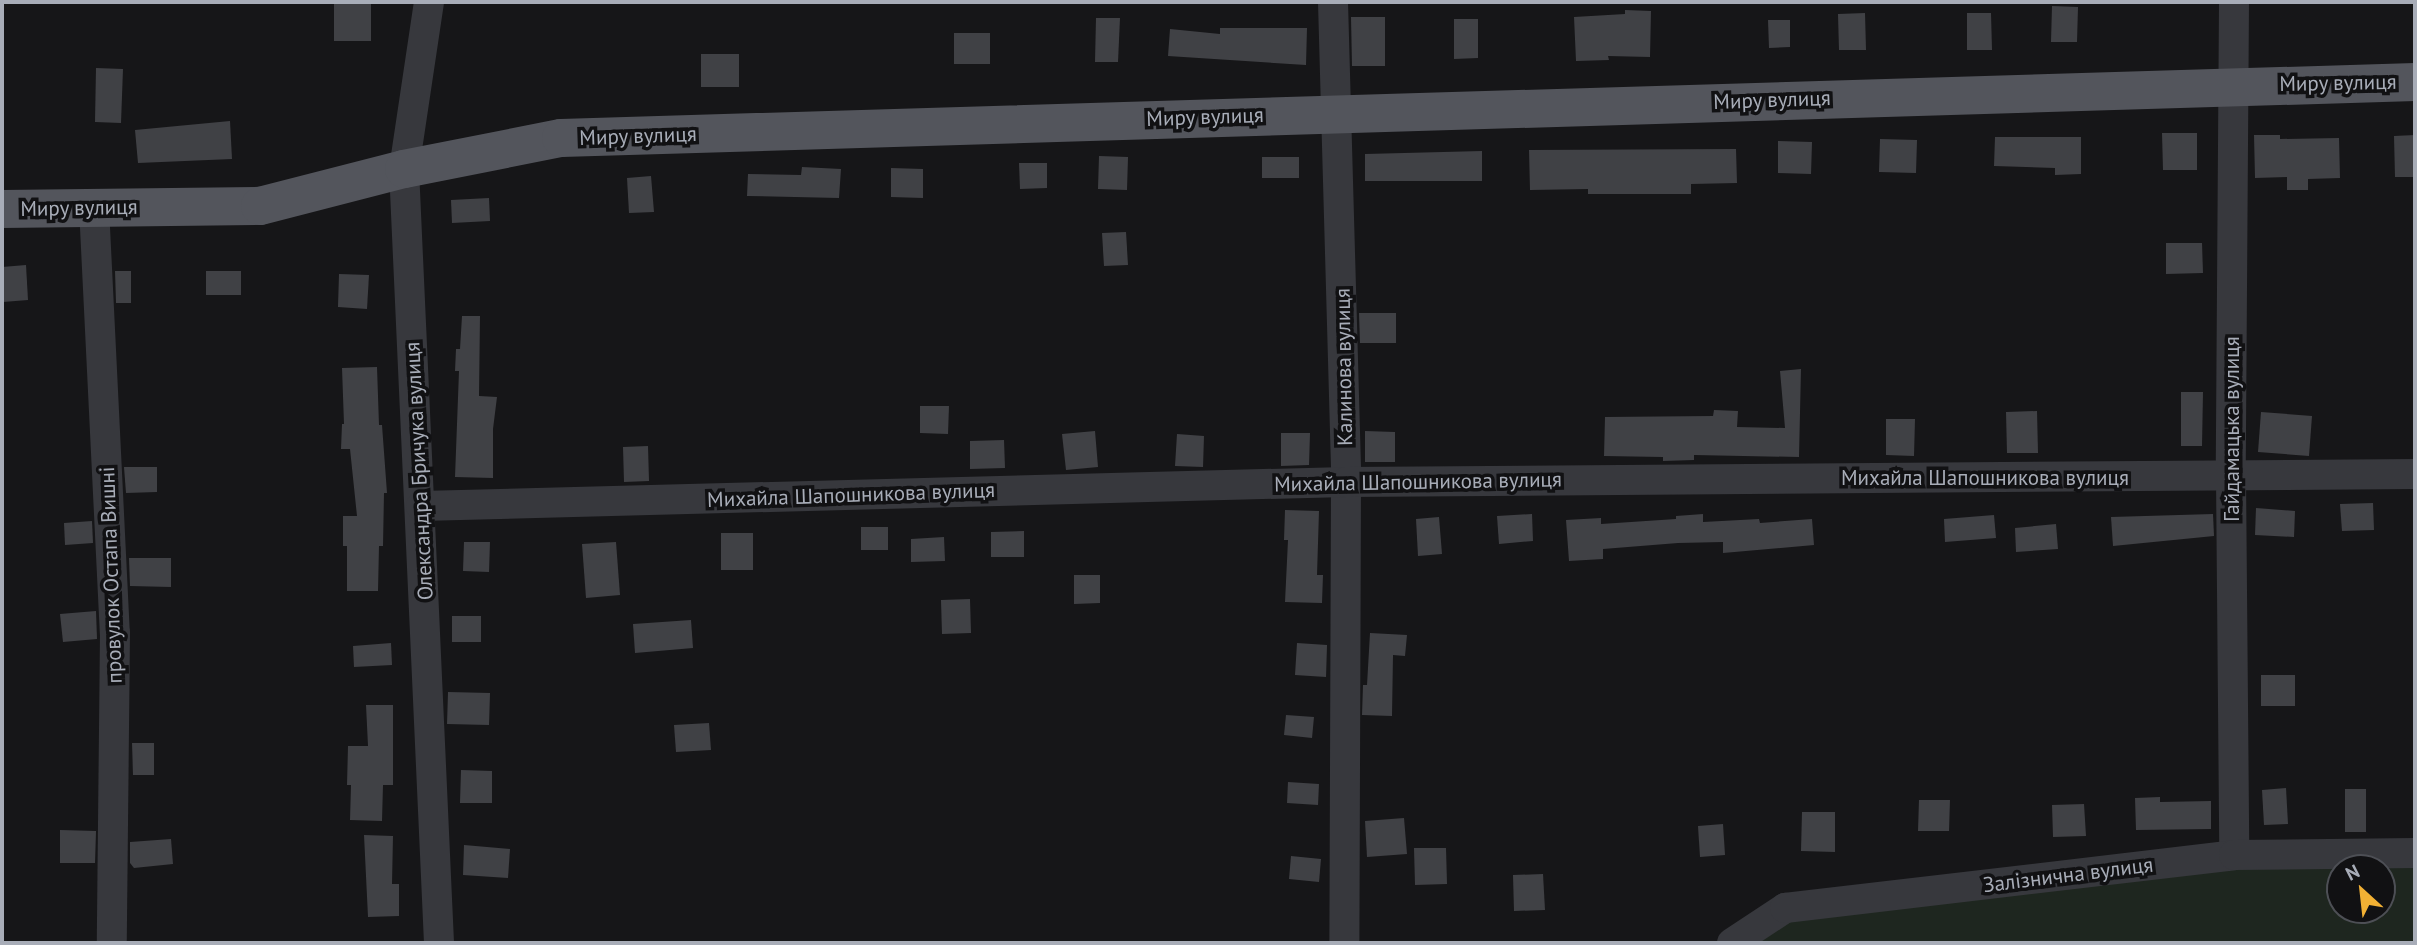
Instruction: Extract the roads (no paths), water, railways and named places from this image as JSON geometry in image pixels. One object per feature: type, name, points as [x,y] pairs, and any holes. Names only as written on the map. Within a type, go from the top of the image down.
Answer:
[{"type":"main road","name":"Миру вулиця","points":[[2,209],[260,206],[404,169],[561,138],[2415,82]]},
{"type":"street","name":"Олександра Бричука вулиця","points":[[429,2],[404,169],[439,943]]},
{"type":"street","name":"Калинова вулиця","points":[[1333,2],[1346,482],[1344,943]]},
{"type":"street","name":"Гайдамацька вулиця","points":[[2234,2],[2231,476],[2234,855]]},
{"type":"street","name":"провулок Остапа Вишні","points":[[94,207],[115,633],[112,943]]},
{"type":"street","name":"Михайла Шапошникова вулиця","points":[[421,506],[1346,482],[2415,474]]},
{"type":"street","name":"Залізнична вулиця","points":[[1732,943],[1784,908],[2234,855],[2415,853]]}]
